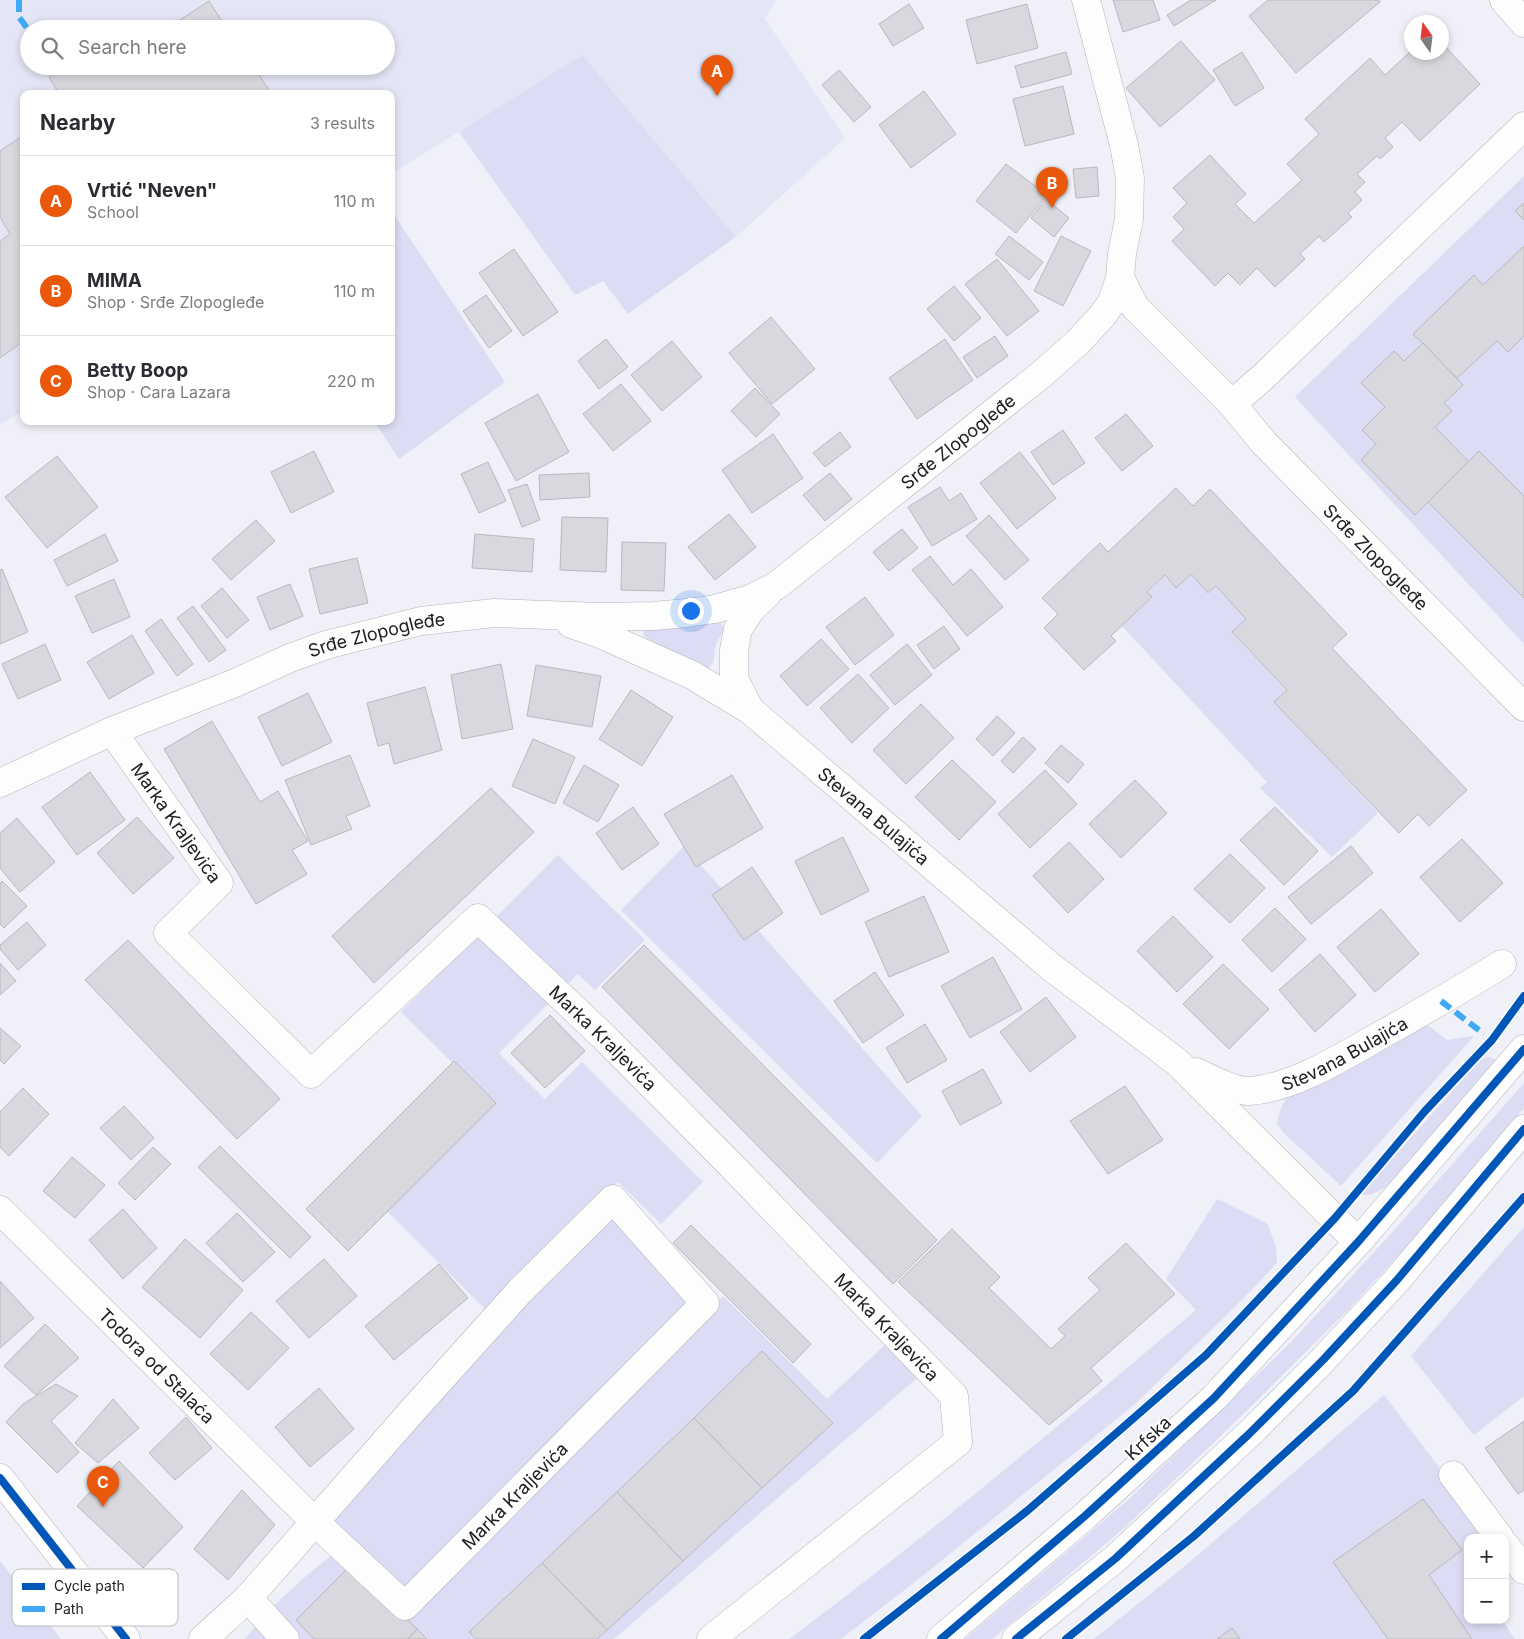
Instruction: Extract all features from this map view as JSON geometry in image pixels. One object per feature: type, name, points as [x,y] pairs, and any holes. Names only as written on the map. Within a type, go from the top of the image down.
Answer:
[{"type":"street","name":"Srđe Zlopogleđe","points":[[750,710],[734,679],[734,650],[738,629],[751,609],[776,586],[1042,374],[1078,342],[1112,302],[1120,278],[1122,254],[1129,219],[1130,178],[1115,105],[1086,0]]},
{"type":"street","points":[[1504,0],[1524,23]]},
{"type":"street","points":[[1232,404],[1277,364],[1524,126]]},
{"type":"street","name":"Srđe Zlopogleđe","points":[[1120,278],[1135,307],[1232,404],[1264,443],[1524,707]]},
{"type":"street","name":"Srđe Zlopogleđe","points":[[0,783],[112,731],[326,645],[421,621],[494,613],[600,617],[654,616],[686,613],[715,609],[750,599],[776,586]]},
{"type":"street","name":"Stevana Bulajića","points":[[544,615],[598,633],[665,662],[692,675],[750,710],[1051,967],[1178,1062],[1358,1242]]},
{"type":"street","name":"Marka Kraljevića","points":[[112,731],[220,882],[168,933],[311,1074],[478,918],[625,1059],[727,1161],[954,1396],[958,1442],[711,1639]]},
{"type":"street","name":"Stevana Bulajića","points":[[1178,1062],[1216,1082],[1247,1092],[1274,1088],[1340,1058],[1502,964]]},
{"type":"street","name":"Krfska","points":[[941,1639],[1086,1515],[1214,1398],[1358,1242],[1524,1049]]},
{"type":"street","points":[[1016,1639],[1116,1558],[1249,1434],[1324,1360],[1397,1280],[1524,1129]]},
{"type":"street","name":"Marka Kraljevića","points":[[203,1639],[248,1598],[278,1566],[314,1522],[520,1291],[613,1199],[705,1303],[405,1606],[314,1522]]},
{"type":"street","name":"Todora od Stalaća","points":[[0,1210],[314,1522]]},
{"type":"street","points":[[1453,1476],[1497,1534]]},
{"type":"street","points":[[0,1478],[71,1569]]},
{"type":"street","points":[[1509,1550],[1524,1570]]},
{"type":"street","points":[[248,1598],[285,1639]]},
{"type":"street","points":[[116,1626],[126,1639]]},
{"type":"shaded area","points":[[0,0],[776,0],[765,19],[845,138],[736,237],[582,55],[395,172],[395,90],[20,90],[20,412],[0,425]]},
{"type":"shaded area","points":[[582,55],[736,237],[628,314],[603,281],[575,295],[459,132]]},
{"type":"shaded area","points":[[1524,176],[1524,644],[1295,397]]},
{"type":"shaded area","points":[[395,216],[505,382],[399,459],[377,425],[395,425]]},
{"type":"shaded area","points":[[1191,574],[1208,594],[1216,587],[1246,619],[1232,633],[1286,690],[1274,702],[1378,813],[1332,857],[1260,788],[1267,782],[1122,626],[1152,598],[1148,592],[1165,576],[1176,588]]},
{"type":"shaded area","points":[[715,620],[721,623],[724,630],[717,643],[712,665],[706,670],[646,638],[643,634],[645,629],[653,627],[684,627]]},
{"type":"shaded area","points":[[684,846],[922,1116],[877,1163],[621,910]]},
{"type":"shaded area","points":[[558,855],[645,940],[595,990],[578,974],[499,1053],[545,1099],[582,1062],[703,1182],[661,1224],[618,1182],[488,1312],[387,1211],[494,1104],[401,1012]]},
{"type":"shaded area","points":[[1426,1024],[1447,1040],[1474,1036],[1341,1186],[1284,1133],[1277,1123],[1281,1108],[1289,1094]]},
{"type":"shaded area","points":[[1488,1057],[1496,1059],[1393,1182],[1374,1193],[1360,1195],[1480,1060]]},
{"type":"shaded area","points":[[1524,1083],[1524,1108],[1420,1232],[1347,1311],[1227,1430],[1122,1530],[992,1639],[965,1639],[1128,1500],[1291,1342],[1388,1237]]},
{"type":"shaded area","points":[[622,1193],[713,1290],[406,1599],[321,1520]]},
{"type":"shaded area","points":[[1217,1199],[1267,1223],[1276,1246],[1277,1263],[1235,1307],[1135,1404],[920,1578],[841,1639],[789,1639],[944,1519],[1196,1310],[1166,1279]]},
{"type":"shaded area","points":[[1524,1227],[1524,1396],[1474,1435],[1411,1356]]},
{"type":"shaded area","points":[[723,1296],[827,1399],[886,1344],[917,1378],[614,1639],[245,1639],[266,1614],[313,1570],[338,1550],[407,1613]]},
{"type":"shaded area","points":[[1384,1395],[1490,1534],[1464,1534],[1464,1624],[1505,1624],[1515,1639],[1094,1639],[1185,1566]]},
{"type":"shaded area","points":[[0,1561],[12,1576],[12,1626],[51,1626],[61,1639],[0,1639]]},
{"type":"building","points":[[1113,0],[1153,0],[1160,20],[1123,32]]},
{"type":"building","points":[[1191,0],[1216,0],[1174,26],[1167,15]]},
{"type":"building","points":[[1268,0],[1379,0],[1380,2],[1296,73],[1249,16]]},
{"type":"building","points":[[209,1],[221,20],[180,20]]},
{"type":"building","points":[[909,4],[924,28],[893,46],[879,24]]},
{"type":"building","points":[[1027,4],[1038,48],[977,64],[966,20]]},
{"type":"building","points":[[1181,41],[1215,80],[1160,127],[1126,88]]},
{"type":"building","points":[[1449,51],[1480,84],[1420,141],[1402,122],[1385,138],[1393,147],[1380,159],[1377,156],[1357,174],[1365,182],[1355,192],[1362,200],[1348,213],[1352,217],[1324,242],[1319,236],[1300,254],[1305,259],[1275,287],[1257,268],[1240,285],[1228,273],[1215,286],[1172,241],[1184,229],[1173,217],[1187,203],[1173,188],[1210,155],[1246,194],[1235,204],[1254,223],[1302,180],[1287,164],[1319,134],[1305,119],[1370,58],[1385,75],[1404,57],[1404,60],[1449,60]]},
{"type":"building","points":[[1066,52],[1072,74],[1021,88],[1015,66]]},
{"type":"building","points":[[1242,52],[1264,88],[1235,106],[1213,70]]},
{"type":"building","points":[[839,70],[871,107],[854,122],[822,85]]},
{"type":"building","points":[[52,75],[259,75],[269,90],[57,90],[49,77]]},
{"type":"building","points":[[1063,86],[1074,134],[1025,146],[1013,99]]},
{"type":"building","points":[[924,91],[956,134],[911,168],[879,125]]},
{"type":"building","points":[[20,138],[20,344],[0,358],[0,241],[10,234],[0,217],[0,151]]},
{"type":"building","points":[[1006,164],[1047,195],[1016,233],[976,201]]},
{"type":"building","points":[[1097,167],[1099,196],[1076,198],[1073,169]]},
{"type":"building","points":[[1046,199],[1069,218],[1054,237],[1031,218]]},
{"type":"building","points":[[1524,203],[1524,220],[1515,211]]},
{"type":"building","points":[[1009,236],[1043,262],[1029,280],[995,254]]},
{"type":"building","points":[[1061,236],[1091,251],[1063,306],[1034,291]]},
{"type":"building","points":[[1524,246],[1524,336],[1508,352],[1497,341],[1457,378],[1413,334],[1474,275],[1483,285]]},
{"type":"building","points":[[514,249],[558,312],[523,336],[479,273]]},
{"type":"building","points":[[997,259],[1039,311],[1007,336],[965,284]]},
{"type":"building","points":[[954,286],[981,318],[954,341],[927,309]]},
{"type":"building","points":[[486,295],[512,331],[489,348],[463,311]]},
{"type":"building","points":[[771,317],[815,369],[772,404],[729,353]]},
{"type":"building","points":[[995,336],[1008,356],[977,378],[963,357]]},
{"type":"building","points":[[606,339],[628,367],[599,389],[578,361]]},
{"type":"building","points":[[945,339],[973,380],[917,419],[889,378]]},
{"type":"building","points":[[672,341],[702,377],[662,411],[631,375]]},
{"type":"building","points":[[1423,343],[1463,385],[1444,403],[1452,411],[1435,427],[1469,462],[1415,515],[1361,460],[1376,444],[1362,430],[1385,407],[1361,383],[1394,351],[1404,361]]},
{"type":"building","points":[[621,384],[651,421],[613,451],[583,414]]},
{"type":"building","points":[[755,388],[780,414],[756,437],[731,411]]},
{"type":"building","points":[[538,394],[569,452],[516,481],[485,423]]},
{"type":"building","points":[[1126,414],[1153,446],[1122,471],[1095,438]]},
{"type":"building","points":[[1063,430],[1085,463],[1053,485],[1031,452]]},
{"type":"building","points":[[840,432],[851,447],[825,467],[813,453]]},
{"type":"building","points":[[773,434],[803,478],[752,513],[722,470]]},
{"type":"building","points":[[314,451],[334,492],[291,513],[271,472]]},
{"type":"building","points":[[1479,451],[1524,496],[1524,598],[1428,502]]},
{"type":"building","points":[[1020,452],[1056,498],[1017,529],[980,483]]},
{"type":"building","points":[[57,456],[98,507],[47,548],[5,497]]},
{"type":"building","points":[[488,462],[506,501],[479,513],[461,474]]},
{"type":"building","points":[[589,473],[590,497],[540,500],[539,475]]},
{"type":"building","points":[[830,473],[852,499],[825,521],[803,495]]},
{"type":"building","points":[[527,484],[540,520],[522,527],[508,490]]},
{"type":"building","points":[[940,487],[949,501],[961,493],[977,519],[932,546],[908,507]]},
{"type":"building","points":[[1176,488],[1193,506],[1210,489],[1347,634],[1332,648],[1467,790],[1429,826],[1418,814],[1399,833],[1274,702],[1287,690],[1232,632],[1246,619],[1216,586],[1208,593],[1191,574],[1176,588],[1165,575],[1147,592],[1152,597],[1111,636],[1116,641],[1084,670],[1044,628],[1058,614],[1042,598],[1100,543],[1108,552]]},
{"type":"building","points":[[729,514],[756,547],[715,580],[688,547]]},
{"type":"building","points":[[989,515],[1029,560],[1005,580],[966,536]]},
{"type":"building","points":[[562,517],[608,518],[606,572],[560,570]]},
{"type":"building","points":[[256,520],[275,541],[231,580],[212,559]]},
{"type":"building","points":[[902,529],[918,548],[889,571],[873,552]]},
{"type":"building","points":[[105,534],[118,561],[67,586],[54,560]]},
{"type":"building","points":[[475,534],[534,539],[532,572],[472,568]]},
{"type":"building","points":[[622,542],[666,543],[664,591],[621,590]]},
{"type":"building","points":[[930,556],[953,585],[971,569],[1003,607],[967,636],[912,570]]},
{"type":"building","points":[[357,558],[368,603],[320,614],[309,569]]},
{"type":"building","points":[[2,569],[28,632],[0,644],[0,570]]},
{"type":"building","points":[[114,579],[130,617],[92,633],[75,596]]},
{"type":"building","points":[[290,584],[303,616],[270,630],[257,597]]},
{"type":"building","points":[[222,588],[249,620],[227,638],[201,606]]},
{"type":"building","points":[[865,597],[894,635],[855,665],[826,627]]},
{"type":"building","points":[[193,606],[226,650],[209,662],[177,618]]},
{"type":"building","points":[[161,619],[193,664],[177,676],[145,631]]},
{"type":"building","points":[[944,626],[960,649],[934,669],[917,645]]},
{"type":"building","points":[[132,635],[154,673],[109,699],[87,662]]},
{"type":"building","points":[[821,639],[849,669],[807,706],[780,676]]},
{"type":"building","points":[[45,644],[61,680],[18,699],[2,664]]},
{"type":"building","points":[[907,644],[932,675],[895,705],[870,675]]},
{"type":"building","points":[[501,664],[513,729],[462,739],[451,675]]},
{"type":"building","points":[[536,665],[601,676],[592,727],[527,716]]},
{"type":"building","points":[[858,674],[889,708],[852,743],[820,708]]},
{"type":"building","points":[[425,687],[442,750],[394,764],[389,743],[378,746],[367,703]]},
{"type":"building","points":[[631,690],[673,717],[642,766],[599,739]]},
{"type":"building","points":[[308,693],[332,742],[282,766],[258,717]]},
{"type":"building","points":[[921,704],[954,738],[906,784],[873,750]]},
{"type":"building","points":[[997,716],[1015,733],[993,756],[976,739]]},
{"type":"building","points":[[212,721],[260,802],[278,791],[308,841],[292,850],[307,874],[256,904],[164,749]]},
{"type":"building","points":[[1023,737],[1036,749],[1013,773],[1001,761]]},
{"type":"building","points":[[533,739],[575,757],[555,804],[512,786]]},
{"type":"building","points":[[1061,745],[1084,764],[1068,783],[1045,763]]},
{"type":"building","points":[[350,755],[370,806],[346,816],[352,829],[311,845],[285,780]]},
{"type":"building","points":[[952,760],[996,802],[959,840],[915,797]]},
{"type":"building","points":[[584,765],[619,785],[598,822],[563,803]]},
{"type":"building","points":[[1045,770],[1077,804],[1030,848],[998,814]]},
{"type":"building","points":[[90,772],[125,820],[77,855],[42,807]]},
{"type":"building","points":[[732,775],[763,828],[696,867],[664,814]]},
{"type":"building","points":[[1135,780],[1167,813],[1121,858],[1089,824]]},
{"type":"building","points":[[491,788],[534,832],[374,983],[332,936]]},
{"type":"building","points":[[633,807],[659,844],[622,870],[596,833]]},
{"type":"building","points":[[1275,807],[1318,851],[1284,885],[1240,840]]},
{"type":"building","points":[[137,817],[174,858],[133,894],[97,853]]},
{"type":"building","points":[[17,818],[55,862],[20,892],[0,868],[0,833]]},
{"type":"building","points":[[843,837],[869,891],[821,915],[795,861]]},
{"type":"building","points":[[1462,839],[1503,883],[1460,922],[1420,877]]},
{"type":"building","points":[[1069,842],[1104,879],[1068,913],[1033,876]]},
{"type":"building","points":[[1351,846],[1373,873],[1311,924],[1288,897]]},
{"type":"building","points":[[1230,854],[1265,888],[1230,923],[1194,889]]},
{"type":"building","points":[[752,867],[783,913],[744,940],[712,895]]},
{"type":"building","points":[[2,881],[27,906],[4,928],[0,924],[0,884]]},
{"type":"building","points":[[924,896],[949,952],[889,977],[865,922]]},
{"type":"building","points":[[1275,908],[1306,939],[1272,972],[1242,940]]},
{"type":"building","points":[[1381,909],[1419,954],[1375,992],[1337,947]]},
{"type":"building","points":[[1173,916],[1213,957],[1177,992],[1137,951]]},
{"type":"building","points":[[27,922],[46,945],[18,970],[0,949],[0,945]]},
{"type":"building","points":[[128,940],[280,1099],[237,1139],[85,980]]},
{"type":"building","points":[[644,945],[937,1240],[893,1284],[602,987]]},
{"type":"building","points":[[1320,954],[1356,995],[1315,1032],[1279,990]]},
{"type":"building","points":[[993,957],[1022,1009],[970,1038],[941,986]]},
{"type":"building","points":[[0,963],[16,981],[0,995]]},
{"type":"building","points":[[1223,964],[1269,1009],[1229,1049],[1183,1004]]},
{"type":"building","points":[[875,972],[904,1015],[863,1043],[834,1001]]},
{"type":"building","points":[[1046,997],[1076,1037],[1030,1072],[1000,1032]]},
{"type":"building","points":[[550,1015],[585,1051],[545,1088],[511,1053]]},
{"type":"building","points":[[925,1024],[947,1060],[907,1083],[886,1048]]},
{"type":"building","points":[[0,1028],[21,1046],[4,1064],[0,1060]]},
{"type":"building","points":[[454,1061],[496,1103],[348,1251],[306,1209]]},
{"type":"building","points":[[983,1069],[1002,1103],[960,1125],[942,1091]]},
{"type":"building","points":[[1125,1086],[1163,1140],[1108,1174],[1070,1121]]},
{"type":"building","points":[[23,1088],[49,1114],[9,1156],[0,1147],[0,1112]]},
{"type":"building","points":[[124,1106],[154,1138],[131,1160],[100,1128]]},
{"type":"building","points":[[220,1146],[311,1237],[290,1258],[198,1167]]},
{"type":"building","points":[[153,1147],[171,1164],[135,1200],[118,1183]]},
{"type":"building","points":[[72,1157],[105,1185],[75,1218],[43,1191]]},
{"type":"building","points":[[123,1209],[157,1248],[123,1279],[89,1240]]},
{"type":"building","points":[[237,1213],[275,1252],[243,1282],[206,1243]]},
{"type":"building","points":[[691,1225],[811,1344],[793,1363],[673,1243]]},
{"type":"building","points":[[952,1229],[1000,1277],[989,1288],[1051,1349],[1065,1336],[1058,1329],[1100,1290],[1088,1278],[1126,1243],[1175,1294],[1091,1368],[1102,1381],[1049,1425],[898,1282]]},
{"type":"building","points":[[185,1239],[243,1290],[200,1338],[142,1287]]},
{"type":"building","points":[[324,1259],[357,1296],[309,1338],[276,1301]]},
{"type":"building","points":[[439,1264],[468,1298],[394,1360],[365,1326]]},
{"type":"building","points":[[0,1281],[34,1318],[0,1348]]},
{"type":"building","points":[[251,1312],[289,1348],[248,1390],[210,1354]]},
{"type":"building","points":[[45,1324],[79,1358],[36,1395],[4,1366]]},
{"type":"building","points":[[762,1351],[833,1423],[762,1488],[694,1418]]},
{"type":"building","points":[[56,1384],[78,1396],[51,1421],[79,1452],[57,1473],[6,1422],[23,1404]]},
{"type":"building","points":[[319,1388],[354,1429],[310,1467],[275,1427]]},
{"type":"building","points":[[113,1399],[139,1428],[98,1463],[75,1443]]},
{"type":"building","points":[[186,1417],[212,1448],[175,1480],[149,1453]]},
{"type":"building","points":[[694,1418],[762,1488],[683,1561],[617,1492]]},
{"type":"building","points":[[1524,1421],[1524,1490],[1518,1494],[1485,1448]]},
{"type":"building","points":[[119,1461],[183,1527],[143,1568],[77,1506]]},
{"type":"building","points":[[242,1490],[275,1525],[228,1580],[194,1549]]},
{"type":"building","points":[[617,1492],[683,1561],[607,1630],[542,1563]]},
{"type":"building","points":[[1423,1499],[1462,1550],[1429,1575],[1472,1639],[1388,1639],[1333,1562]]},
{"type":"building","points":[[542,1563],[607,1630],[597,1639],[476,1639],[469,1632]]},
{"type":"building","points":[[351,1565],[417,1629],[408,1639],[314,1639],[296,1620]]},
{"type":"building","points":[[1232,1628],[1240,1639],[1217,1639]]},
{"type":"building","points":[[417,1629],[427,1639],[408,1639]]},
{"type":"marked path","points":[[19,0],[19,17],[21,20]]},
{"type":"marked path","points":[[1441,1001],[1484,1034]]},
{"type":"cycle path","points":[[864,1639],[1027,1511],[1206,1355],[1335,1218],[1425,1111],[1492,1040],[1524,996]]},
{"type":"cycle path","points":[[941,1639],[1086,1515],[1214,1398],[1358,1242],[1524,1049]]},
{"type":"cycle path","points":[[1016,1639],[1116,1558],[1249,1434],[1323,1360],[1397,1280],[1524,1129]]},
{"type":"cycle path","points":[[1066,1639],[1194,1536],[1353,1391],[1524,1197]]},
{"type":"cycle path","points":[[0,1478],[71,1569]]},
{"type":"cycle path","points":[[116,1626],[126,1639]]},
{"type":"place","name":"Vrtić \"Neven\"","points":[[717,96]]},
{"type":"place","name":"MIMA","points":[[1052,208]]},
{"type":"place","name":"Betty Boop","points":[[103,1507]]}]
